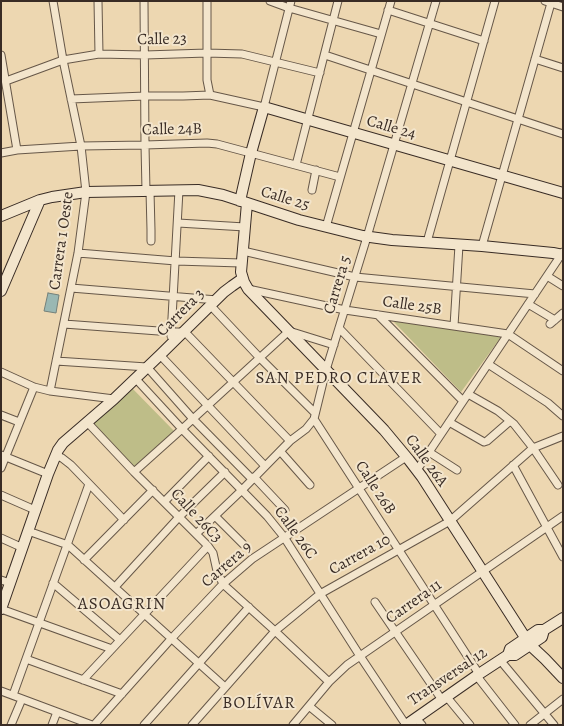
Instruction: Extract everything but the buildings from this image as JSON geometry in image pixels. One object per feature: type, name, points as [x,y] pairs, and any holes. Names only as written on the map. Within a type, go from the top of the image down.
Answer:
[{"type":"street","name":"Carrera 1 Oeste","points":[[50,391],[78,253],[86,192],[81,146],[63,60],[53,1]]},
{"type":"street","points":[[98,1],[99,54]]},
{"type":"street","points":[[144,1],[145,145],[151,241]]},
{"type":"street","points":[[207,1],[207,80],[210,95]]},
{"type":"street","points":[[270,1],[290,5],[333,21],[382,34]]},
{"type":"street","points":[[296,165],[338,1]]},
{"type":"street","points":[[326,227],[391,1]]},
{"type":"street","name":"Carrera 5","points":[[196,534],[290,441],[306,429],[314,416],[326,370],[367,237],[436,1]]},
{"type":"street","points":[[427,242],[495,1]]},
{"type":"street","points":[[482,246],[535,59],[547,2],[563,7]]},
{"type":"street","points":[[242,279],[241,263],[245,227],[243,202],[251,153],[290,5]]},
{"type":"street","points":[[388,10],[484,41]]},
{"type":"street","name":"Calle 23","points":[[6,81],[63,60],[99,54],[242,54],[320,73]]},
{"type":"street","points":[[1,55],[17,150]]},
{"type":"street","points":[[325,55],[563,134]]},
{"type":"street","points":[[535,59],[563,68]]},
{"type":"street","name":"Calle 24","points":[[71,99],[210,95],[264,107],[563,193]]},
{"type":"street","points":[[1,104],[9,101]]},
{"type":"street","name":"Calle 24B","points":[[1,153],[17,150],[81,146],[207,142],[340,177]]},
{"type":"street","points":[[312,190],[316,170]]},
{"type":"street","points":[[170,345],[172,332],[179,190]]},
{"type":"street","name":"Calle 25","points":[[1,216],[40,200],[86,192],[198,190],[223,195],[299,220],[367,237],[562,254]]},
{"type":"street","points":[[1,291],[40,200]]},
{"type":"street","points":[[178,224],[245,227]]},
{"type":"street","points":[[454,326],[459,245]]},
{"type":"street","points":[[242,251],[355,277],[535,294]]},
{"type":"street","points":[[78,253],[176,261],[241,263]]},
{"type":"street","points":[[417,470],[562,254]]},
{"type":"street","points":[[547,276],[563,286]]},
{"type":"street","name":"Calle 26A","points":[[242,279],[248,289],[384,430],[417,470],[528,642],[563,678]]},
{"type":"street","name":"Carrera 3","points":[[87,422],[114,399],[232,286],[242,279]]},
{"type":"street","points":[[71,288],[174,296],[214,303]]},
{"type":"street","name":"Calle 25B","points":[[248,289],[345,310],[508,334],[563,371]]},
{"type":"street","name":"Calle 26B","points":[[214,303],[259,357],[314,416],[358,488],[435,604],[477,674],[515,725]]},
{"type":"street","points":[[528,304],[552,322],[563,313]]},
{"type":"street","points":[[378,315],[463,401]]},
{"type":"street","points":[[64,324],[185,332],[290,441]]},
{"type":"street","points":[[339,328],[441,434]]},
{"type":"street","points":[[134,472],[208,406],[288,331],[334,345]]},
{"type":"street","points":[[160,355],[265,466]]},
{"type":"street","points":[[56,361],[147,368],[193,419],[285,510]]},
{"type":"street","points":[[488,364],[548,403],[563,416]]},
{"type":"street","points":[[1,372],[34,387],[50,391],[114,399]]},
{"type":"street","name":"Calle 26C","points":[[135,378],[182,429],[242,490],[284,537],[406,725]]},
{"type":"street","points":[[1,468],[3,456],[34,387]]},
{"type":"street","points":[[468,394],[498,411],[520,431],[558,485]]},
{"type":"street","points":[[1,415],[19,422]]},
{"type":"street","points":[[449,422],[484,442],[510,421]]},
{"type":"street","points":[[87,422],[63,443],[55,455],[23,548],[5,582],[1,609],[112,649]]},
{"type":"street","name":"Calle 26C3","points":[[87,422],[134,472],[208,546],[213,553],[217,572],[224,584],[329,682]]},
{"type":"street","name":"Carrera 10","points":[[192,725],[275,631],[320,594],[450,521],[533,448],[563,436]]},
{"type":"street","points":[[280,451],[310,485]]},
{"type":"street","points":[[429,452],[457,470]]},
{"type":"street","points":[[55,455],[67,461],[124,520]]},
{"type":"street","points":[[3,456],[48,474]]},
{"type":"street","points":[[164,502],[209,456]]},
{"type":"street","name":"Carrera 9","points":[[93,725],[171,639],[224,584],[252,559],[406,457]]},
{"type":"street","points":[[513,465],[563,557]]},
{"type":"street","points":[[115,588],[179,517],[225,472]]},
{"type":"street","points":[[13,695],[89,484]]},
{"type":"street","points":[[84,560],[153,490]]},
{"type":"street","points":[[1,495],[35,510]]},
{"type":"street","points":[[215,516],[243,544]]},
{"type":"street","name":"Carrera 11","points":[[293,725],[329,682],[347,665],[563,516]]},
{"type":"street","points":[[28,531],[68,545],[225,687]]},
{"type":"street","points":[[1,538],[23,548]]},
{"type":"street","points":[[83,680],[208,546]]},
{"type":"street","points":[[53,583],[120,640]]},
{"type":"street","points":[[375,602],[395,632],[444,698],[470,725]]},
{"type":"street","points":[[144,725],[249,607]]},
{"type":"street","name":"Transversal 12","points":[[406,725],[419,721],[444,698],[504,657],[510,649],[542,637],[544,630],[563,618]]},
{"type":"street","points":[[504,657],[554,725]]},
{"type":"street","points":[[26,659],[122,694]]},
{"type":"street","points":[[1,691],[93,725]]},
{"type":"street","points":[[11,725],[22,699]]},
{"type":"street","points":[[530,725],[563,699]]},
{"type":"street","points":[[309,706],[332,725]]},
{"type":"street","points":[[52,725],[57,712]]},
{"type":"shaded area","points":[[393,321],[501,337],[461,392]]},
{"type":"shaded area","points":[[130,386],[175,432],[133,469],[91,423]]},
{"type":"water","points":[[48,293],[59,295],[56,313],[44,311]]},
{"type":"district","name":"SAN PEDRO CLAVER","points":[[339,379]]},
{"type":"district","name":"ASOAGRIN","points":[[122,605]]},
{"type":"district","name":"BOLÍVAR","points":[[259,704]]}]
